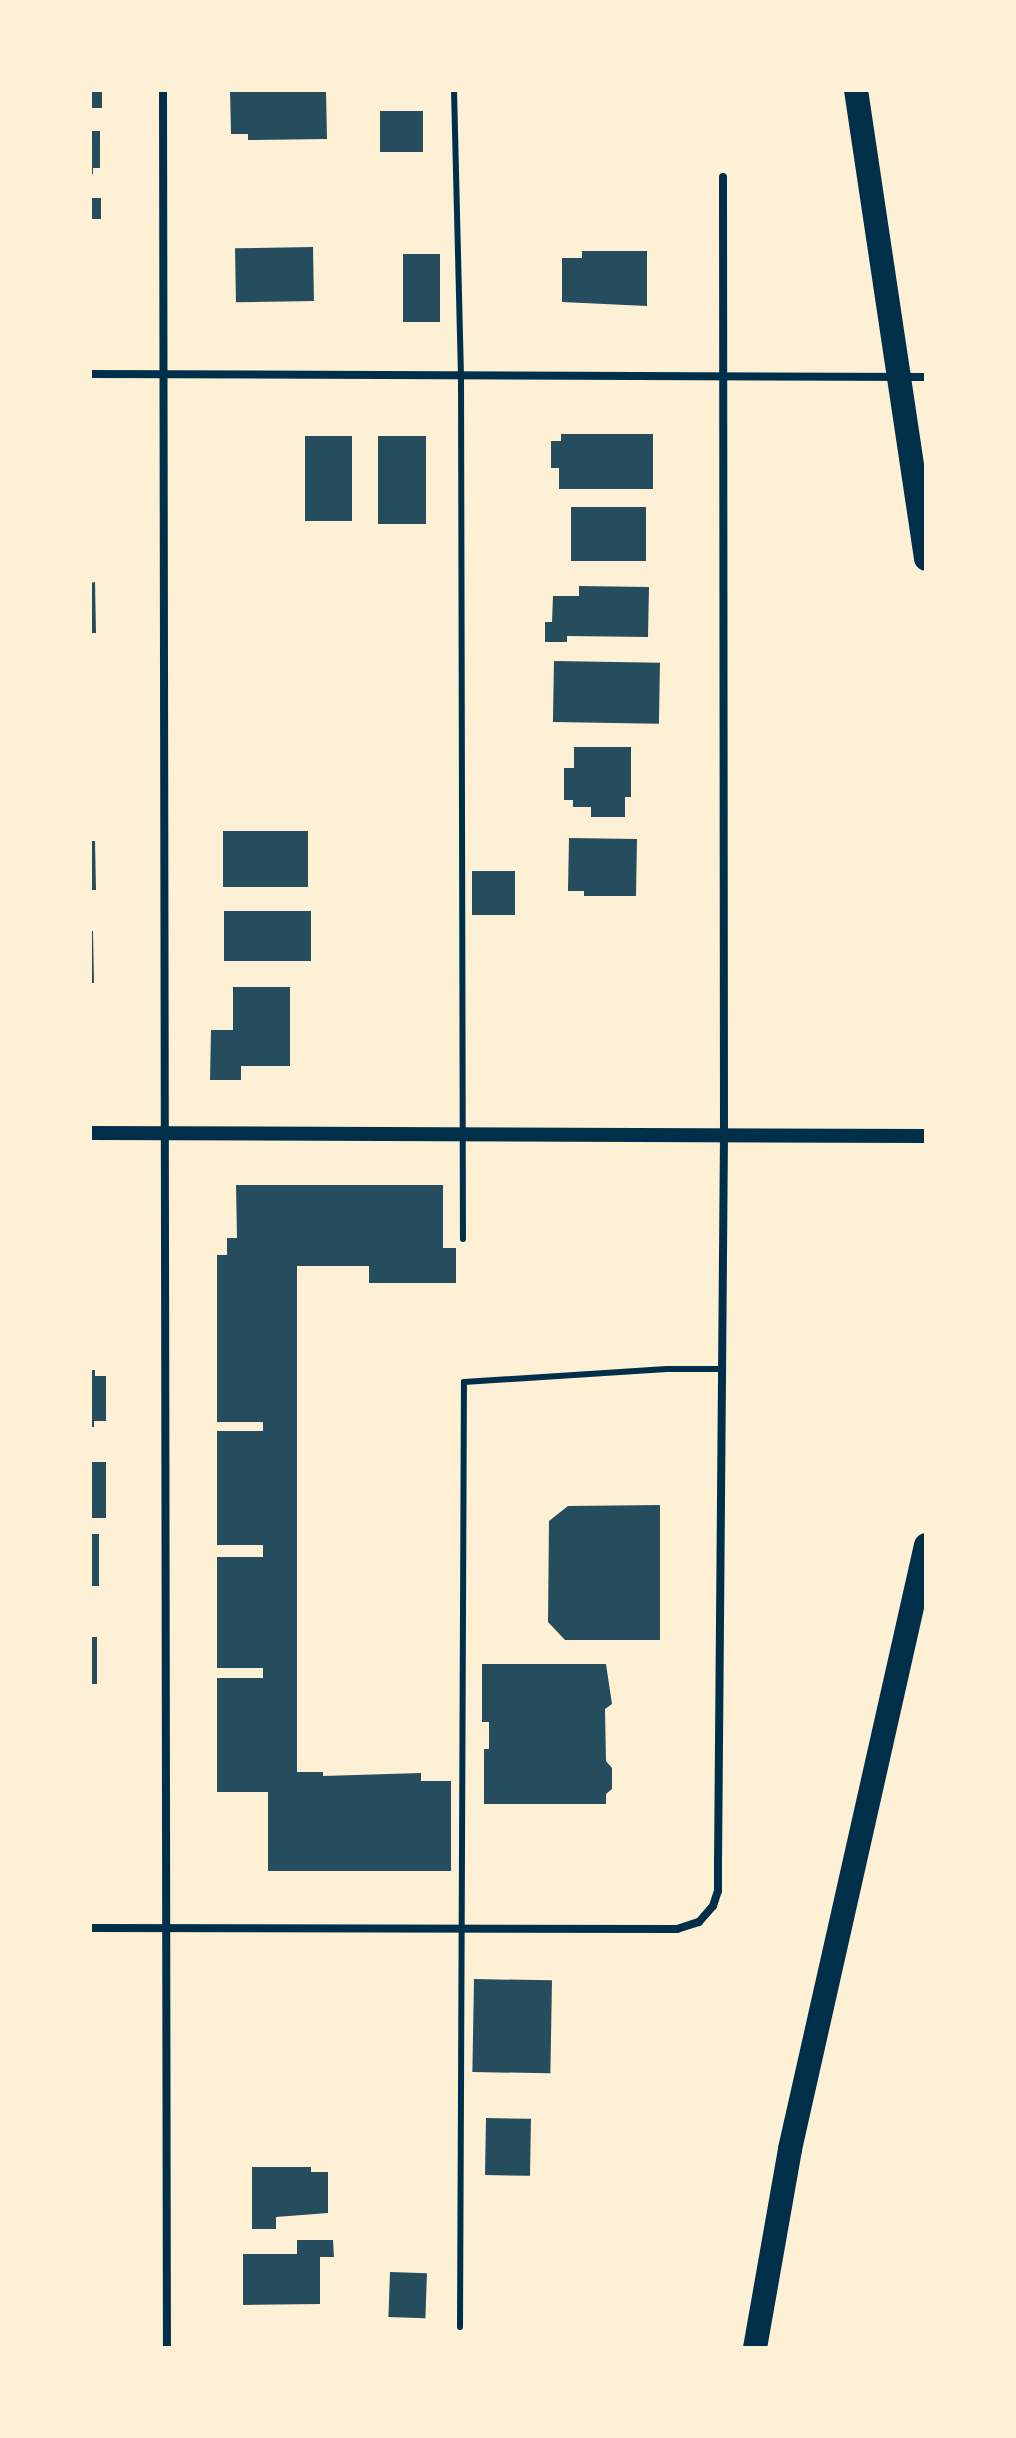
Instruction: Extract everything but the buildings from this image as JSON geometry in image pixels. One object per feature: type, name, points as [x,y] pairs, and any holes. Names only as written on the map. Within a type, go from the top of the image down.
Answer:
[{"type":"highway","points":[[855,96],[926,559]]},
{"type":"highway","points":[[755,2348],[790,2149],[926,1545]]},
{"type":"street","points":[[163,90],[167,2348]]},
{"type":"street","points":[[90,1928],[677,1929],[699,1922],[709,1914],[718,1891],[724,1136],[723,177]]},
{"type":"street","points":[[90,374],[926,377]]},
{"type":"street","points":[[90,1133],[926,1136]]},
{"type":"lane","points":[[454,90],[461,373],[463,1239]]},
{"type":"lane","points":[[460,2327],[464,1382],[667,1369],[722,1369]]}]
